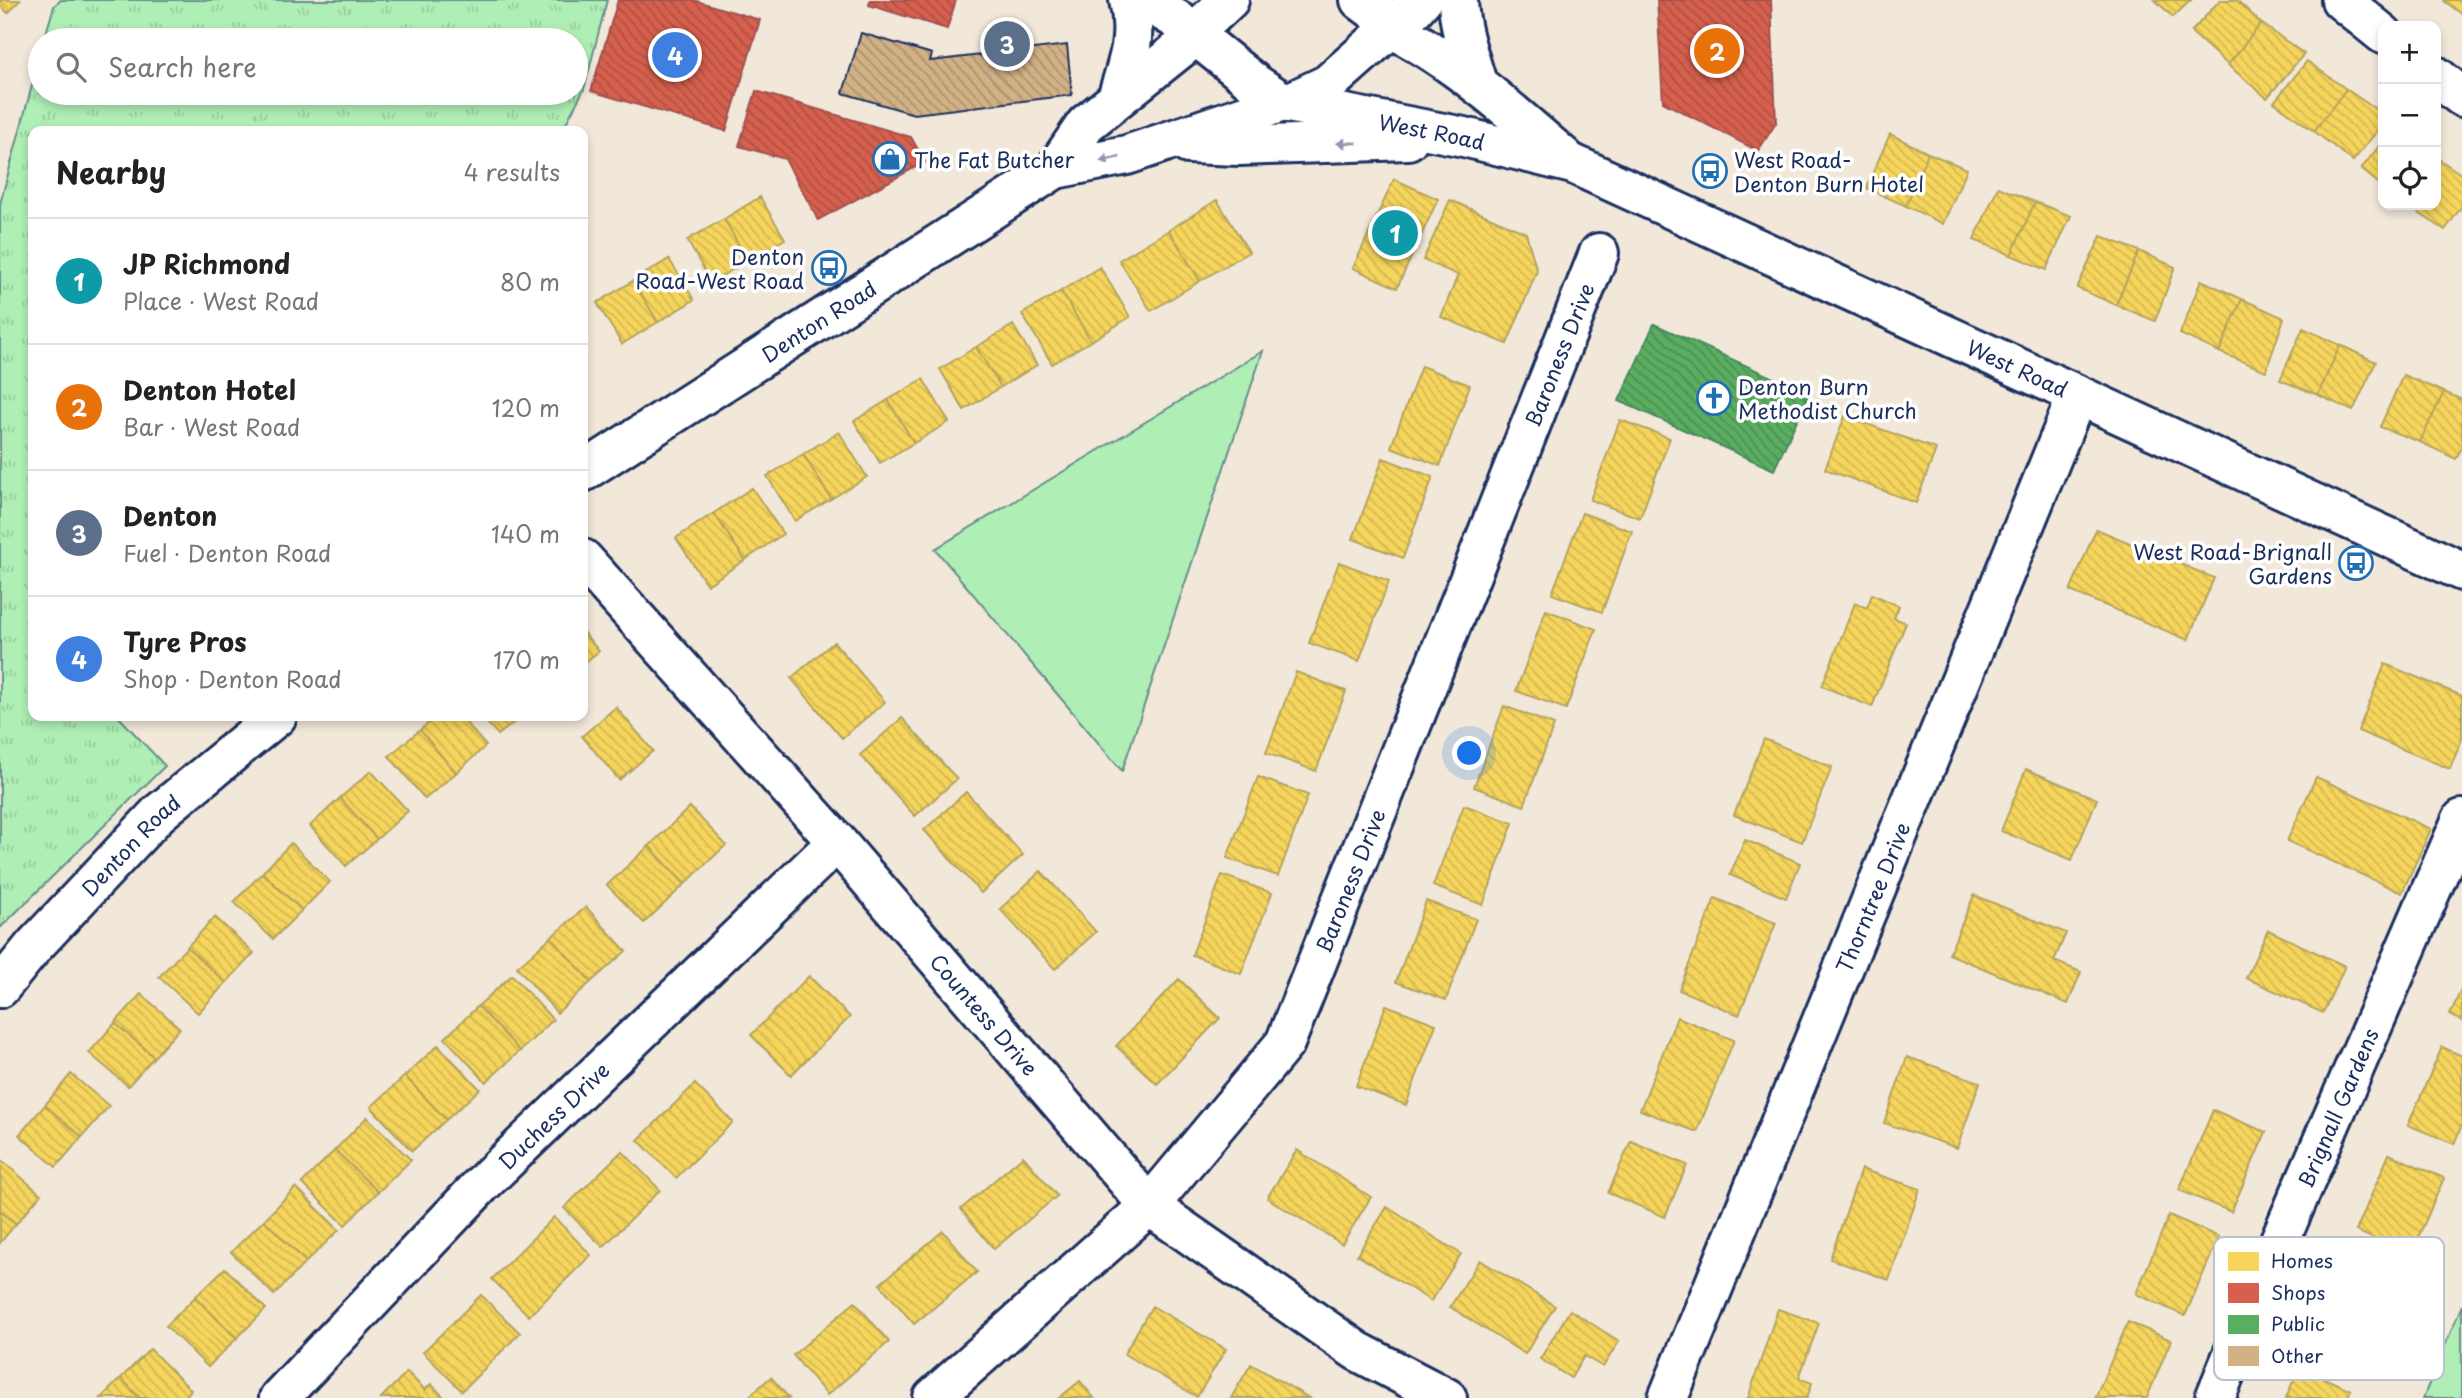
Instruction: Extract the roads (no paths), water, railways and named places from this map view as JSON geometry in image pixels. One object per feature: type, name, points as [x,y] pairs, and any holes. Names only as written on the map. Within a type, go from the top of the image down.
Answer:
[{"type":"street","points":[[1117,98],[1133,38],[1129,0]]},
{"type":"street","points":[[1144,0],[1196,33],[1257,85],[1285,103]]},
{"type":"street","name":"Denton Road","points":[[1055,169],[1086,124],[1196,33],[1230,0]]},
{"type":"street","name":"West Road","points":[[1360,0],[1391,25],[1477,83],[1573,164]]},
{"type":"street","name":"Denton Road","points":[[588,469],[1055,169],[1127,155],[1165,144],[1285,103],[1328,84],[1422,0]]},
{"type":"street","points":[[1458,0],[1466,46],[1477,83]]},
{"type":"street","points":[[2341,0],[2378,30]]},
{"type":"street","points":[[2441,80],[2462,97]]},
{"type":"street","name":"West Road","points":[[1285,103],[1464,136],[1573,164],[2462,572]]},
{"type":"street","points":[[1165,144],[1239,146],[1358,143],[1464,136]]},
{"type":"street","name":"Baroness Drive","points":[[933,1398],[1149,1206],[1285,1043],[1600,253]]},
{"type":"street","name":"Thorntree Drive","points":[[1668,1398],[2077,396]]},
{"type":"street","name":"Countess Drive","points":[[588,565],[837,842],[1149,1206],[1357,1351],[1447,1398]]},
{"type":"street","name":"Denton Road","points":[[0,988],[34,946],[159,813],[271,721]]},
{"type":"street","name":"Brignall Gardens","points":[[2281,1237],[2462,820]]},
{"type":"street","name":"Duchess Drive","points":[[279,1398],[481,1185],[837,842]]},
{"type":"street","name":"Brignall Gardens","points":[[2216,1398],[2223,1380]]},
{"type":"place","name":"Denton","points":[[1007,44]]},
{"type":"place","name":"Denton Hotel","points":[[1717,51]]},
{"type":"place","name":"Tyre Pros","points":[[675,55]]},
{"type":"place","name":"The Fat Butcher","points":[[890,159]]},
{"type":"place","name":"West Road- Denton Burn Hotel","points":[[1710,171]]},
{"type":"place","name":"JP Richmond","points":[[1395,233]]},
{"type":"place","name":"Denton Road-West Road","points":[[829,268]]},
{"type":"place","name":"Denton Burn Methodist Church","points":[[1714,398]]},
{"type":"place","name":"West Road-Brignall Gardens","points":[[2356,563]]}]
